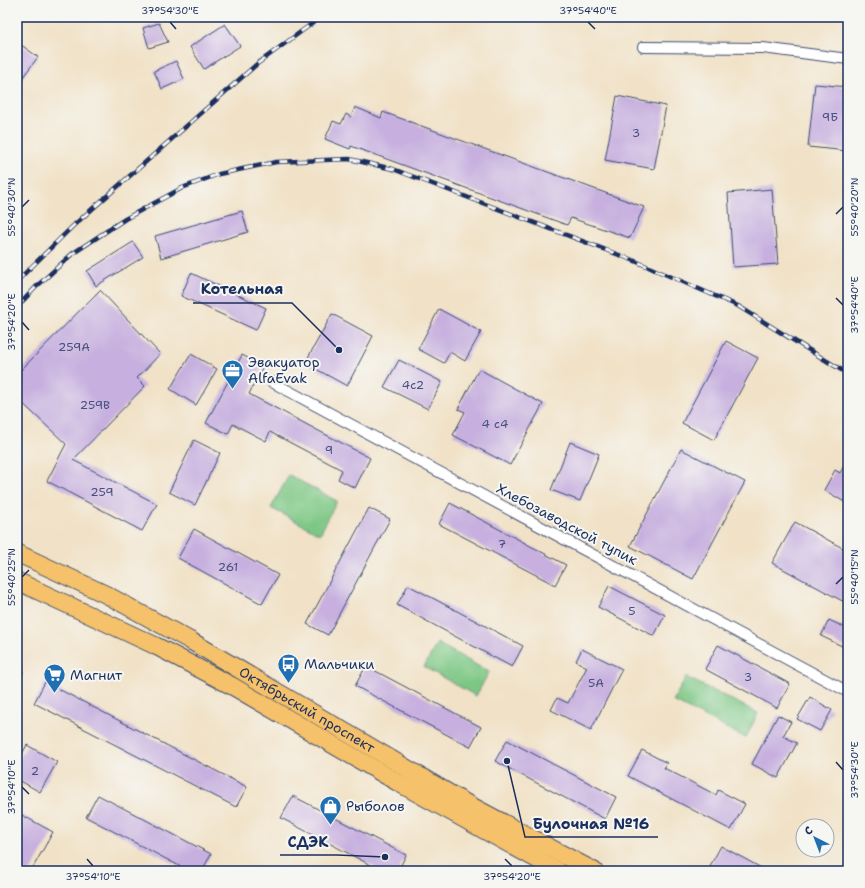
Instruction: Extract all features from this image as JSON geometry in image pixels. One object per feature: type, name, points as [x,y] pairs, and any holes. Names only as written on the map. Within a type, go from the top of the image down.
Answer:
[{"type":"main road","name":"Октябрьский проспект","points":[[17,553],[107,595],[198,645],[464,802],[594,871]]},
{"type":"main road","name":"Октябрьский проспект","points":[[17,581],[93,615],[234,687],[397,782],[558,871]]},
{"type":"street","points":[[643,48],[763,48],[848,59]]},
{"type":"street","name":"Хлебозаводской тупик","points":[[272,382],[848,692]]},
{"type":"green space","points":[[289,475],[337,501],[320,534],[271,508]]},
{"type":"green space","points":[[437,643],[489,672],[476,696],[424,667]]},
{"type":"green space","points":[[686,677],[758,713],[746,738],[673,701]]},
{"type":"building","points":[[159,23],[168,42],[149,48],[143,28]]},
{"type":"building","points":[[225,24],[240,46],[204,69],[190,47]]},
{"type":"building","points":[[17,42],[38,57],[17,85]]},
{"type":"building","points":[[176,61],[184,79],[162,89],[154,71]]},
{"type":"building","points":[[815,84],[848,87],[848,151],[808,147]]},
{"type":"building","points":[[617,96],[666,106],[654,169],[605,160]]},
{"type":"building","points":[[355,107],[381,118],[383,112],[644,207],[630,238],[571,218],[567,225],[351,146],[350,149],[325,139],[333,121],[341,124],[346,114],[351,117]]},
{"type":"building","points":[[772,189],[778,264],[733,267],[728,193]]},
{"type":"building","points":[[242,211],[248,232],[161,258],[155,236]]},
{"type":"building","points":[[133,242],[143,257],[96,286],[87,271]]},
{"type":"building","points":[[191,273],[266,308],[256,330],[181,296]]},
{"type":"building","points":[[100,290],[160,354],[137,378],[145,386],[73,460],[157,504],[142,531],[47,481],[66,444],[17,398],[17,374]]},
{"type":"building","points":[[439,309],[481,332],[465,361],[450,352],[444,363],[418,349]]},
{"type":"building","points":[[332,314],[373,336],[347,386],[305,363]]},
{"type":"building","points":[[726,341],[758,358],[714,440],[682,423]]},
{"type":"building","points":[[191,354],[217,369],[196,405],[170,389]]},
{"type":"building","points":[[242,355],[263,366],[249,394],[370,458],[355,488],[338,479],[342,470],[270,432],[266,441],[233,424],[228,434],[206,423]]},
{"type":"building","points":[[399,360],[442,382],[428,409],[384,387]]},
{"type":"building","points":[[479,369],[543,404],[510,465],[453,435],[465,412],[458,409]]},
{"type":"building","points":[[194,440],[220,453],[195,505],[169,492]]},
{"type":"building","points":[[570,442],[599,454],[580,501],[551,490]]},
{"type":"building","points":[[681,449],[745,482],[693,579],[630,546]]},
{"type":"building","points":[[848,458],[848,504],[824,490],[835,470],[840,473]]},
{"type":"building","points":[[450,503],[566,565],[555,585],[439,524]]},
{"type":"building","points":[[369,508],[390,519],[328,635],[307,624]]},
{"type":"building","points":[[795,522],[848,551],[848,604],[772,563]]},
{"type":"building","points":[[194,529],[278,575],[262,604],[178,558]]},
{"type":"building","points":[[408,585],[523,646],[512,667],[397,605]]},
{"type":"building","points":[[609,586],[665,615],[654,636],[598,607]]},
{"type":"building","points":[[829,620],[848,629],[848,640],[844,647],[821,636]]},
{"type":"building","points":[[718,645],[790,684],[777,708],[705,669]]},
{"type":"building","points":[[582,649],[622,669],[591,730],[551,710],[557,698],[568,703],[587,667],[576,661]]},
{"type":"building","points":[[366,666],[481,727],[470,747],[355,686]]},
{"type":"building","points":[[45,682],[247,787],[236,807],[34,703]]},
{"type":"building","points":[[810,697],[832,710],[820,731],[797,719]]},
{"type":"building","points":[[778,715],[791,722],[783,736],[797,743],[778,778],[752,764]]},
{"type":"building","points":[[507,740],[616,797],[605,819],[495,761]]},
{"type":"building","points":[[27,745],[57,762],[40,792],[17,779],[17,763]]},
{"type":"building","points":[[642,750],[667,763],[664,768],[716,795],[718,790],[745,804],[731,830],[628,776]]},
{"type":"building","points":[[98,795],[211,854],[202,871],[189,871],[86,817]]},
{"type":"building","points":[[293,796],[406,855],[398,871],[382,871],[281,818]]},
{"type":"building","points":[[20,814],[53,832],[31,871],[17,871],[17,820]]},
{"type":"building","points":[[721,846],[767,871],[719,871],[710,866]]},
{"type":"railway","points":[[17,281],[74,225],[257,64],[321,17]]},
{"type":"railway","points":[[17,307],[36,287],[72,254],[125,219],[182,188],[219,174],[276,162],[349,159],[393,169],[635,261],[738,306],[848,374]]},
{"type":"place","name":"Котельная","points":[[339,350]]},
{"type":"place","name":"Эвакуатор AlfaEvak","points":[[233,390]]},
{"type":"place","name":"Мальчики","points":[[289,684]]},
{"type":"place","name":"Магнит","points":[[55,694]]},
{"type":"place","name":"Булочная №16","points":[[507,761]]},
{"type":"place","name":"Рыболов","points":[[330,826]]},
{"type":"place","name":"СДЭК","points":[[385,857]]}]
